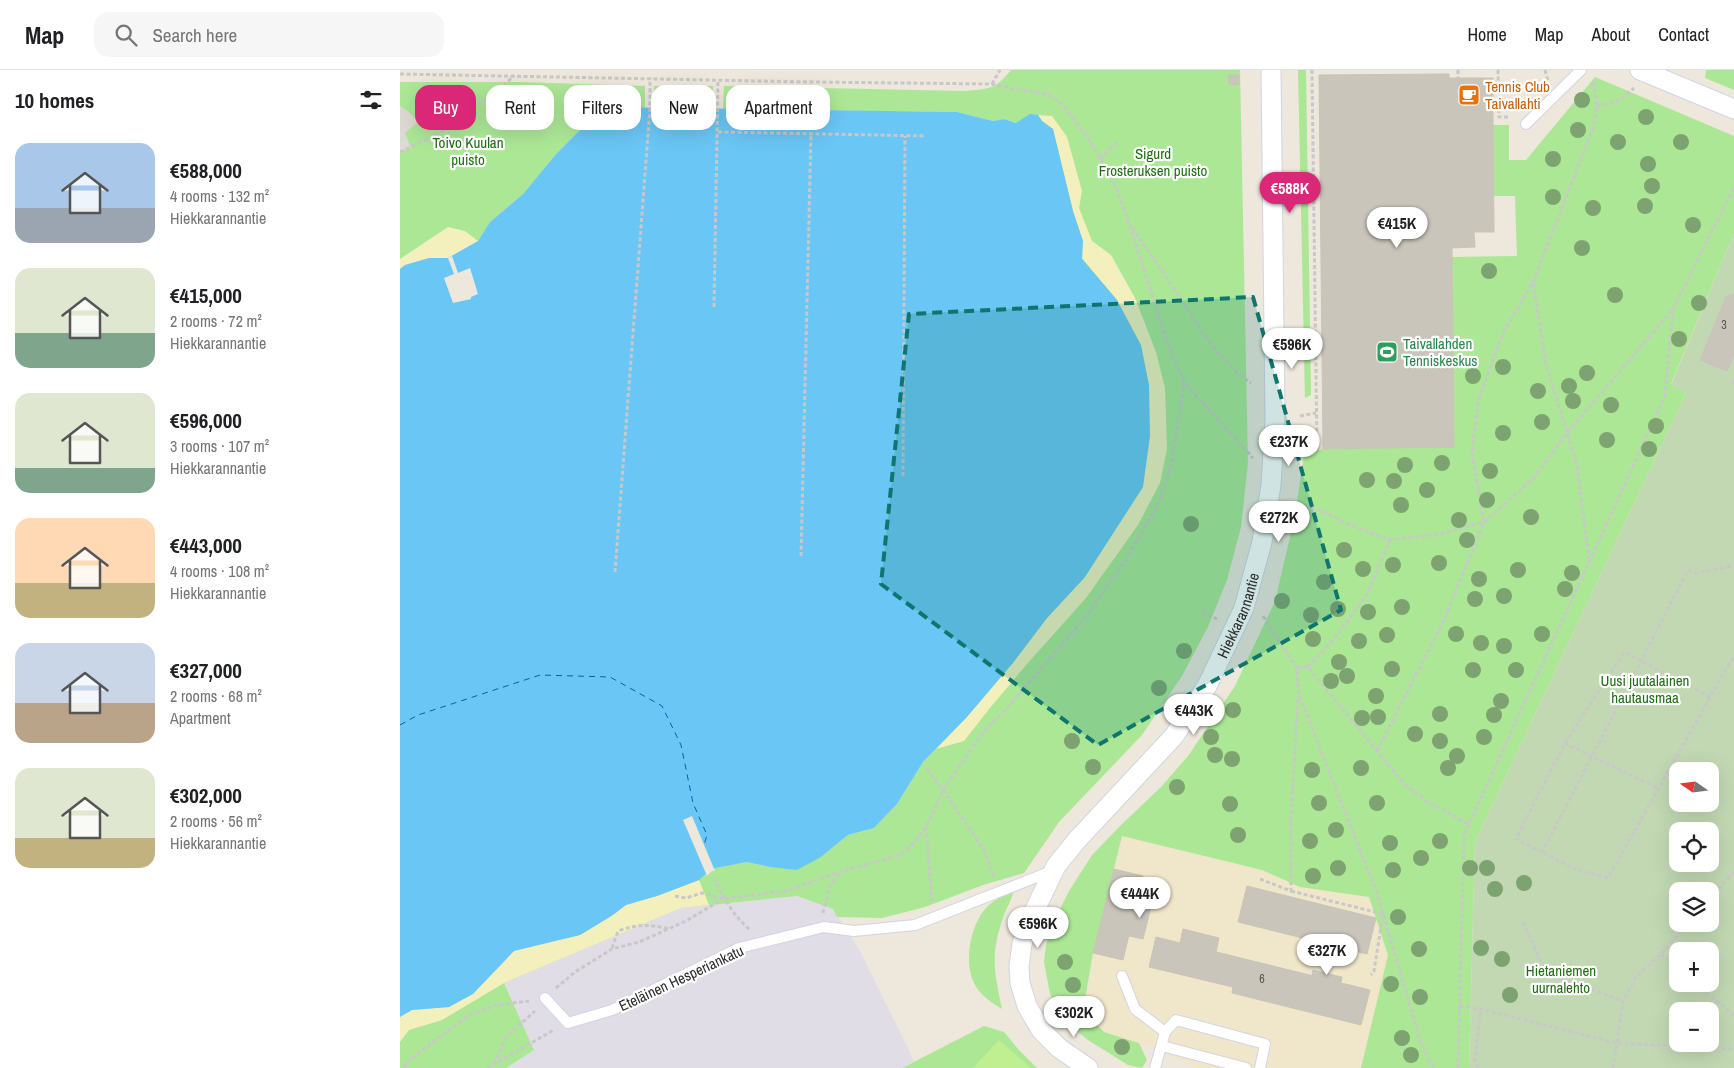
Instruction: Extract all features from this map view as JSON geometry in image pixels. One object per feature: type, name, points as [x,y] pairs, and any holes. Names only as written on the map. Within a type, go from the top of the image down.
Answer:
[{"type":"street","name":"Hiekkarannantie","points":[[1088,1068],[1059,1048],[1041,1030],[1027,1006],[1020,983],[1019,966],[1022,944],[1029,922],[1053,871],[1065,853],[1174,736],[1207,686],[1244,608],[1260,550],[1271,485],[1275,419],[1271,70]]},
{"type":"street","points":[[1638,78],[1734,109]]},
{"type":"lane","points":[[1526,124],[1581,70]]},
{"type":"lane","name":"Eteläinen Hesperiankatu","points":[[568,1023],[612,1010],[738,948],[824,927],[854,931],[915,926],[1053,871]]},
{"type":"lane","points":[[1122,976],[1135,1009],[1165,1032]]},
{"type":"lane","points":[[544,998],[568,1023]]},
{"type":"lane","points":[[1155,1068],[1165,1032],[1176,1020],[1265,1044],[1260,1068]]},
{"type":"lane","points":[[1162,1046],[1246,1068]]},
{"type":"path","points":[[992,84],[1000,70]]},
{"type":"path","points":[[1312,70],[1317,449]]},
{"type":"path","points":[[1458,70],[1458,78]]},
{"type":"path","points":[[1498,70],[1499,117],[1509,117]]},
{"type":"path","points":[[400,74],[992,84],[1048,94],[1062,104],[1087,136],[1112,179],[1130,226],[1168,344],[1184,382],[1253,458]]},
{"type":"path","points":[[400,152],[440,132],[505,85],[514,75]]},
{"type":"path","points":[[615,572],[650,108],[650,78]]},
{"type":"path","points":[[1597,106],[1620,100],[1638,78]]},
{"type":"path","points":[[1377,751],[1444,620],[1484,522],[1472,454],[1478,401],[1503,333],[1533,282],[1593,128],[1597,106],[1592,79]]},
{"type":"path","points":[[714,307],[718,80]]},
{"type":"path","points":[[718,132],[926,136]]},
{"type":"path","points":[[801,556],[811,134]]},
{"type":"path","points":[[903,476],[905,136]]},
{"type":"path","points":[[1100,159],[1118,141]]},
{"type":"path","points":[[1292,502],[1390,540],[1440,534],[1484,522],[1533,479],[1567,433],[1673,309],[1734,187]]},
{"type":"path","points":[[1130,226],[1149,251],[1210,344],[1236,373],[1251,383]]},
{"type":"path","points":[[1533,282],[1546,364],[1577,465],[1589,561]]},
{"type":"path","points":[[1458,1068],[1464,835],[1665,396],[1673,309]]},
{"type":"path","points":[[674,896],[686,898],[702,893],[724,898],[786,891],[899,854],[913,844],[926,827],[943,790],[984,730],[1006,708],[1085,618],[1127,558],[1159,502],[1171,466],[1184,382]]},
{"type":"path","points":[[1300,416],[1316,413]]},
{"type":"path","points":[[1297,668],[1308,667],[1334,639],[1366,596],[1390,540]]},
{"type":"path","points":[[1542,853],[1688,570],[1696,573],[1734,566]]},
{"type":"path","points":[[1202,612],[1217,619]]},
{"type":"path","points":[[1263,616],[1297,668],[1299,695],[1291,816],[1291,891]]},
{"type":"path","points":[[1710,697],[1624,652],[1565,743],[1516,839],[1575,869],[1608,878],[1734,655]]},
{"type":"path","points":[[1308,667],[1405,785],[1431,804],[1469,824]]},
{"type":"path","points":[[1299,695],[1377,893],[1421,1043],[1434,1068]]},
{"type":"path","points":[[1565,743],[1659,789]]},
{"type":"path","points":[[926,769],[943,790],[984,850],[995,881],[1001,891]]},
{"type":"path","points":[[926,827],[934,919]]},
{"type":"path","points":[[824,927],[823,914],[830,886],[840,872]]},
{"type":"path","points":[[1719,889],[1734,872]]},
{"type":"path","points":[[714,878],[724,898],[740,922],[762,942]]},
{"type":"path","points":[[1260,879],[1291,891],[1383,914]]},
{"type":"path","points":[[494,1064],[507,1036],[532,1015],[544,998],[575,972],[612,949],[639,942],[669,929],[724,898]]},
{"type":"path","points":[[1371,975],[1374,971],[1383,914]]},
{"type":"path","points":[[1523,922],[1546,973],[1623,1001]]},
{"type":"path","points":[[612,949],[618,931],[634,926],[651,925],[669,929]]},
{"type":"path","points":[[1612,1068],[1623,1001],[1636,977],[1681,932]]},
{"type":"path","points":[[1661,954],[1669,961]]},
{"type":"path","points":[[1706,992],[1734,1015]]},
{"type":"path","points":[[404,1068],[408,1061],[468,1015],[497,1005],[544,998]]},
{"type":"path","points":[[1460,1006],[1481,1009],[1616,1043],[1734,1049]]},
{"type":"path","points":[[1478,1068],[1476,1060],[1481,1009]]},
{"type":"path","points":[[487,1068],[568,1023]]},
{"type":"highlighted area","points":[[1253,297],[1341,610],[1098,745],[881,584],[909,314]]},
{"type":"shaded area","points":[[400,106],[415,119],[415,125],[405,133],[411,148],[400,152]]},
{"type":"shaded area","points":[[1122,836],[1262,870],[1300,887],[1369,897],[1388,955],[1361,1068],[1200,1068],[1139,1043],[1104,1032],[1083,1011],[1093,953]]},
{"type":"shaded area","points":[[797,896],[833,909],[860,951],[914,1061],[902,1068],[506,1068],[534,1050],[504,983],[681,908]]},
{"type":"green space","name":"Sigurd Frosteruksen puisto","points":[[1011,70],[1240,70],[1248,463],[1241,527],[1227,580],[1208,627],[1182,676],[1142,735],[1059,822],[1024,873],[983,885],[925,907],[882,918],[837,917],[833,909],[797,896],[681,908],[504,983],[534,1050],[506,1068],[400,1068],[400,1017],[711,869],[747,862],[770,867],[821,857],[848,835],[874,828],[897,804],[923,762],[966,718],[1017,123],[1004,119],[993,121],[957,112],[830,110],[830,88],[964,91],[990,87],[1005,77]]},
{"type":"green space","points":[[1298,70],[1306,70],[1311,395],[1305,398]]},
{"type":"green space","points":[[1706,70],[1734,70],[1734,90],[1705,78]]},
{"type":"green space","points":[[1595,77],[1734,136],[1734,233],[1671,384],[1686,393],[1475,842],[1469,1068],[1361,1068],[1388,955],[1369,897],[1300,887],[1262,870],[1122,836],[1093,953],[1083,1011],[1104,1032],[1139,1043],[1147,1060],[1142,1068],[1128,1065],[1088,1040],[1065,1021],[1050,994],[1044,962],[1046,945],[1053,923],[1069,891],[1092,855],[1161,787],[1188,756],[1235,686],[1275,601],[1295,516],[1304,454],[1323,449],[1454,447],[1452,257],[1517,256],[1515,196],[1494,196],[1493,125],[1509,125],[1509,160],[1526,160]]},
{"type":"green space","name":"Toivo Kuulan puisto","points":[[400,82],[518,82],[613,85],[564,85],[564,130],[580,130],[557,153],[523,194],[490,222],[478,241],[405,265],[400,269]]},
{"type":"green space","name":"Toivo Kuulan puisto","points":[[641,86],[645,86],[645,108],[641,108]]},
{"type":"green space","name":"Sigurd Frosteruksen puisto","points":[[724,86],[726,86],[726,109],[723,109]]},
{"type":"green space","points":[[1734,233],[1734,1068],[1469,1068],[1475,842],[1686,393],[1671,385]]},
{"type":"green space","points":[[1010,892],[1013,893],[1004,915],[995,952],[995,972],[1002,1009],[986,998],[976,987],[971,975],[969,955],[972,935],[980,916],[990,904]]},
{"type":"green space","points":[[984,1026],[1004,1032],[1037,1068],[902,1068]]},
{"type":"green space","points":[[999,1040],[1031,1068],[973,1068]]},
{"type":"sand","points":[[1038,115],[1052,116],[1067,137],[1082,191],[1079,208],[1092,241],[1111,255],[1135,298],[1156,352],[1165,388],[1167,449],[1160,483],[1138,525],[1086,598],[1027,664],[964,741],[936,749],[966,718],[1012,664],[1047,618],[1085,577],[1117,300],[1082,258],[1083,241],[1073,211],[1053,129],[1042,121]]},
{"type":"sand","points":[[448,227],[465,231],[478,241],[448,258],[429,258],[405,265],[400,269],[400,259]]},
{"type":"sand","points":[[699,880],[709,905],[681,908],[504,983],[442,1020],[409,1030],[400,1042],[400,1017],[412,1010],[449,1007],[501,966],[514,951],[580,935],[626,905],[657,896]]},
{"type":"water","points":[[641,108],[651,108],[651,130],[716,130],[716,109],[726,109],[726,130],[830,130],[830,110],[957,112],[993,121],[1004,119],[1016,123],[1030,114],[1038,115],[1042,121],[1053,129],[1073,211],[1083,241],[1082,259],[1117,300],[1141,345],[1149,385],[1150,436],[1143,487],[1085,577],[1047,618],[1012,664],[966,718],[923,762],[897,804],[874,828],[848,835],[821,857],[797,870],[747,862],[711,869],[699,880],[657,896],[626,905],[580,935],[514,951],[473,994],[449,1007],[412,1010],[400,1017],[400,269],[405,265],[429,258],[448,258],[478,241],[490,222],[523,194],[557,153],[580,130],[641,130]]},
{"type":"pier","points":[[452,256],[458,273],[470,268],[478,294],[471,297],[471,299],[453,303],[444,278],[454,274],[448,258]]},
{"type":"pier","points":[[692,816],[715,871],[712,871],[707,876],[683,820]]},
{"type":"building","name":"Taivallahden Tenniskeskus","points":[[1449,74],[1449,78],[1493,78],[1494,232],[1474,232],[1475,247],[1452,248],[1454,447],[1323,449],[1319,75]]},
{"type":"building","points":[[1228,75],[1239,75],[1239,85],[1229,84]]},
{"type":"building","points":[[1734,294],[1734,354],[1727,371],[1700,360],[1726,297]]},
{"type":"building","points":[[1114,869],[1143,876],[1123,960],[1093,953]]},
{"type":"building","points":[[1247,886],[1376,918],[1367,954],[1238,922]]},
{"type":"building","points":[[1137,900],[1152,903],[1143,939],[1129,936]]},
{"type":"building","points":[[1183,929],[1219,938],[1216,952],[1180,943]]},
{"type":"building","points":[[1156,937],[1370,990],[1361,1025],[1232,993],[1233,987],[1149,967]]},
{"type":"building","points":[[1309,939],[1339,947],[1338,952],[1308,945]]},
{"type":"building","points":[[1313,970],[1342,977],[1341,982],[1312,975]]},
{"type":"ferry route","points":[[400,725],[418,715],[540,675],[610,677],[662,706],[681,745],[693,803],[707,835],[704,845]]},
{"type":"place","name":"Tennis Club Taivallahti","points":[[1469,95]]},
{"type":"place","name":"Taivallahden Tenniskeskus","points":[[1387,352]]},
{"type":"park label","name":"Uusi juutalainen hautausmaa","points":[[1645,688]]},
{"type":"park label","name":"Hietaniemen uurnalehto","points":[[1561,978]]}]
